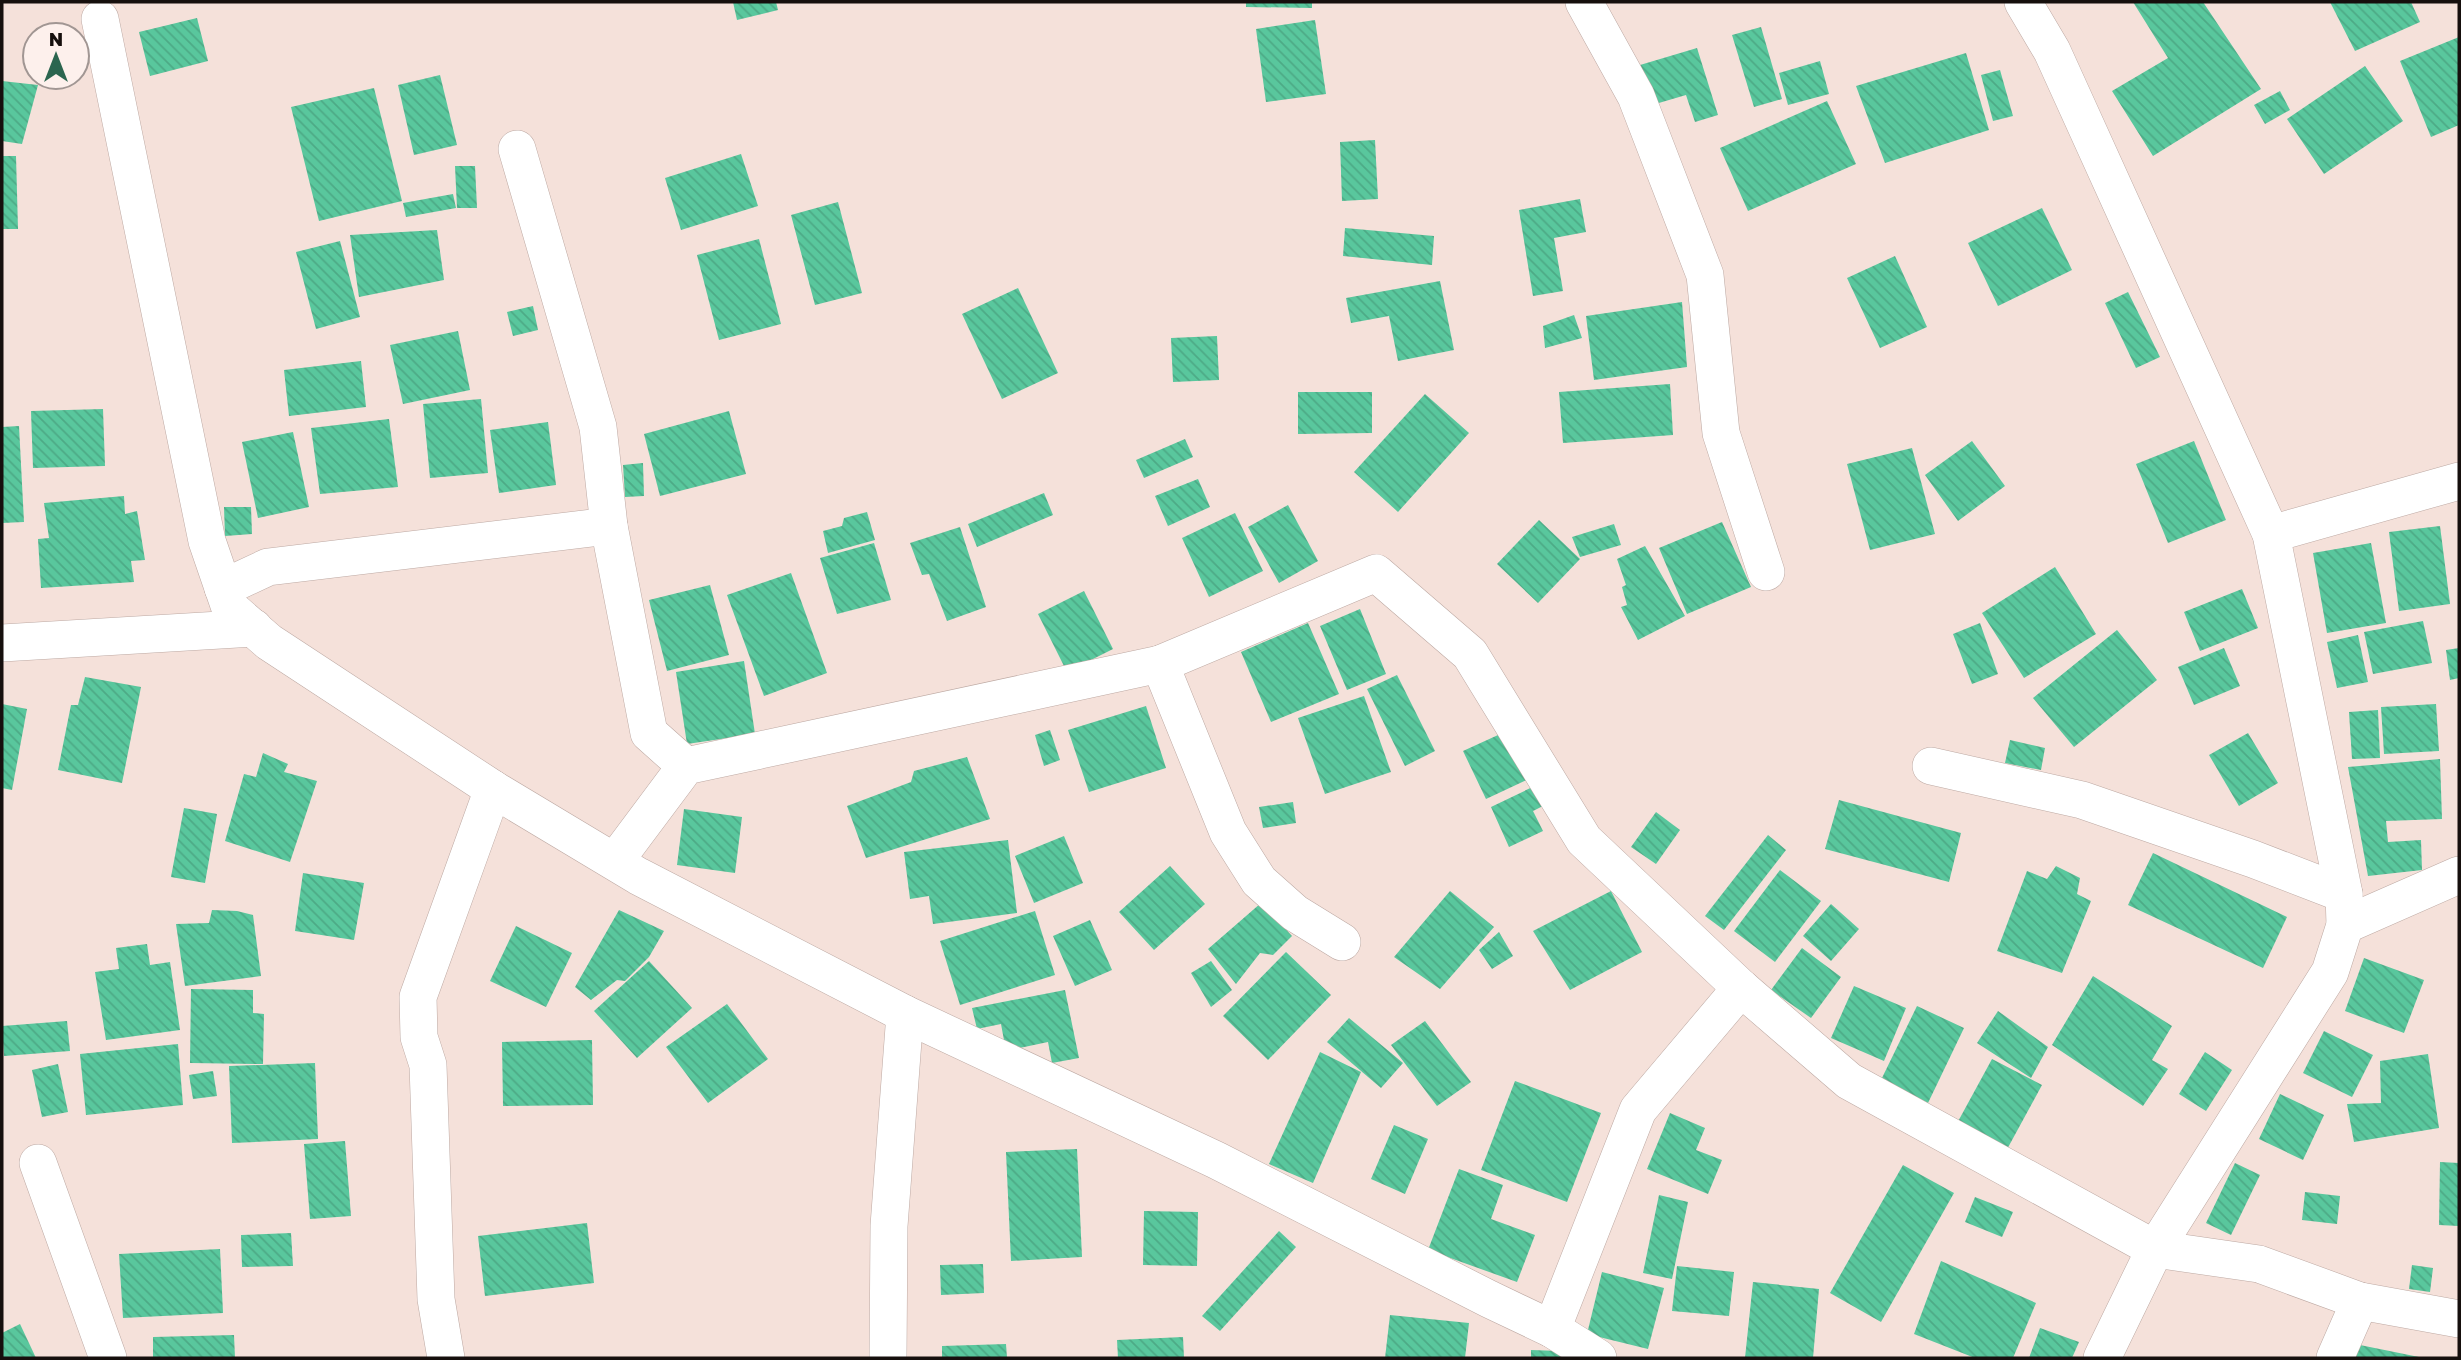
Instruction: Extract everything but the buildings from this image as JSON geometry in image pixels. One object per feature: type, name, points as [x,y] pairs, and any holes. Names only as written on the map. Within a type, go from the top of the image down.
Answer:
[{"type":"street","points":[[1584,2],[1636,96],[1705,275],[1720,433],[1766,572]]},
{"type":"street","points":[[2023,2],[2052,51],[2272,534],[2345,910],[2330,972],[2155,1249],[2102,1358]]},
{"type":"street","points":[[100,19],[207,541],[230,608],[269,642],[493,789],[638,876],[905,1014],[1216,1160],[1552,1329],[1598,1358]]},
{"type":"street","points":[[517,149],[598,427],[609,526],[649,733],[686,765]]},
{"type":"street","points":[[2272,534],[2459,481]]},
{"type":"street","points":[[223,588],[268,568],[609,526]]},
{"type":"street","points":[[615,861],[686,765],[1160,664],[1376,573],[1470,654],[1584,840],[1741,988],[1849,1081],[2155,1249],[2259,1264],[2360,1301],[2459,1320]]},
{"type":"street","points":[[2,643],[254,628]]},
{"type":"street","points":[[1160,664],[1228,832],[1259,881],[1295,913],[1342,942]]},
{"type":"street","points":[[1931,765],[2082,800],[2253,859],[2345,910],[2459,875]]},
{"type":"street","points":[[446,1358],[436,1299],[428,1065],[419,1037],[418,997],[493,789]]},
{"type":"street","points":[[1552,1329],[1638,1110],[1741,988]]},
{"type":"street","points":[[888,1358],[889,1226],[905,1014]]},
{"type":"street","points":[[38,1163],[108,1358]]},
{"type":"street","points":[[2335,1358],[2360,1301]]}]
